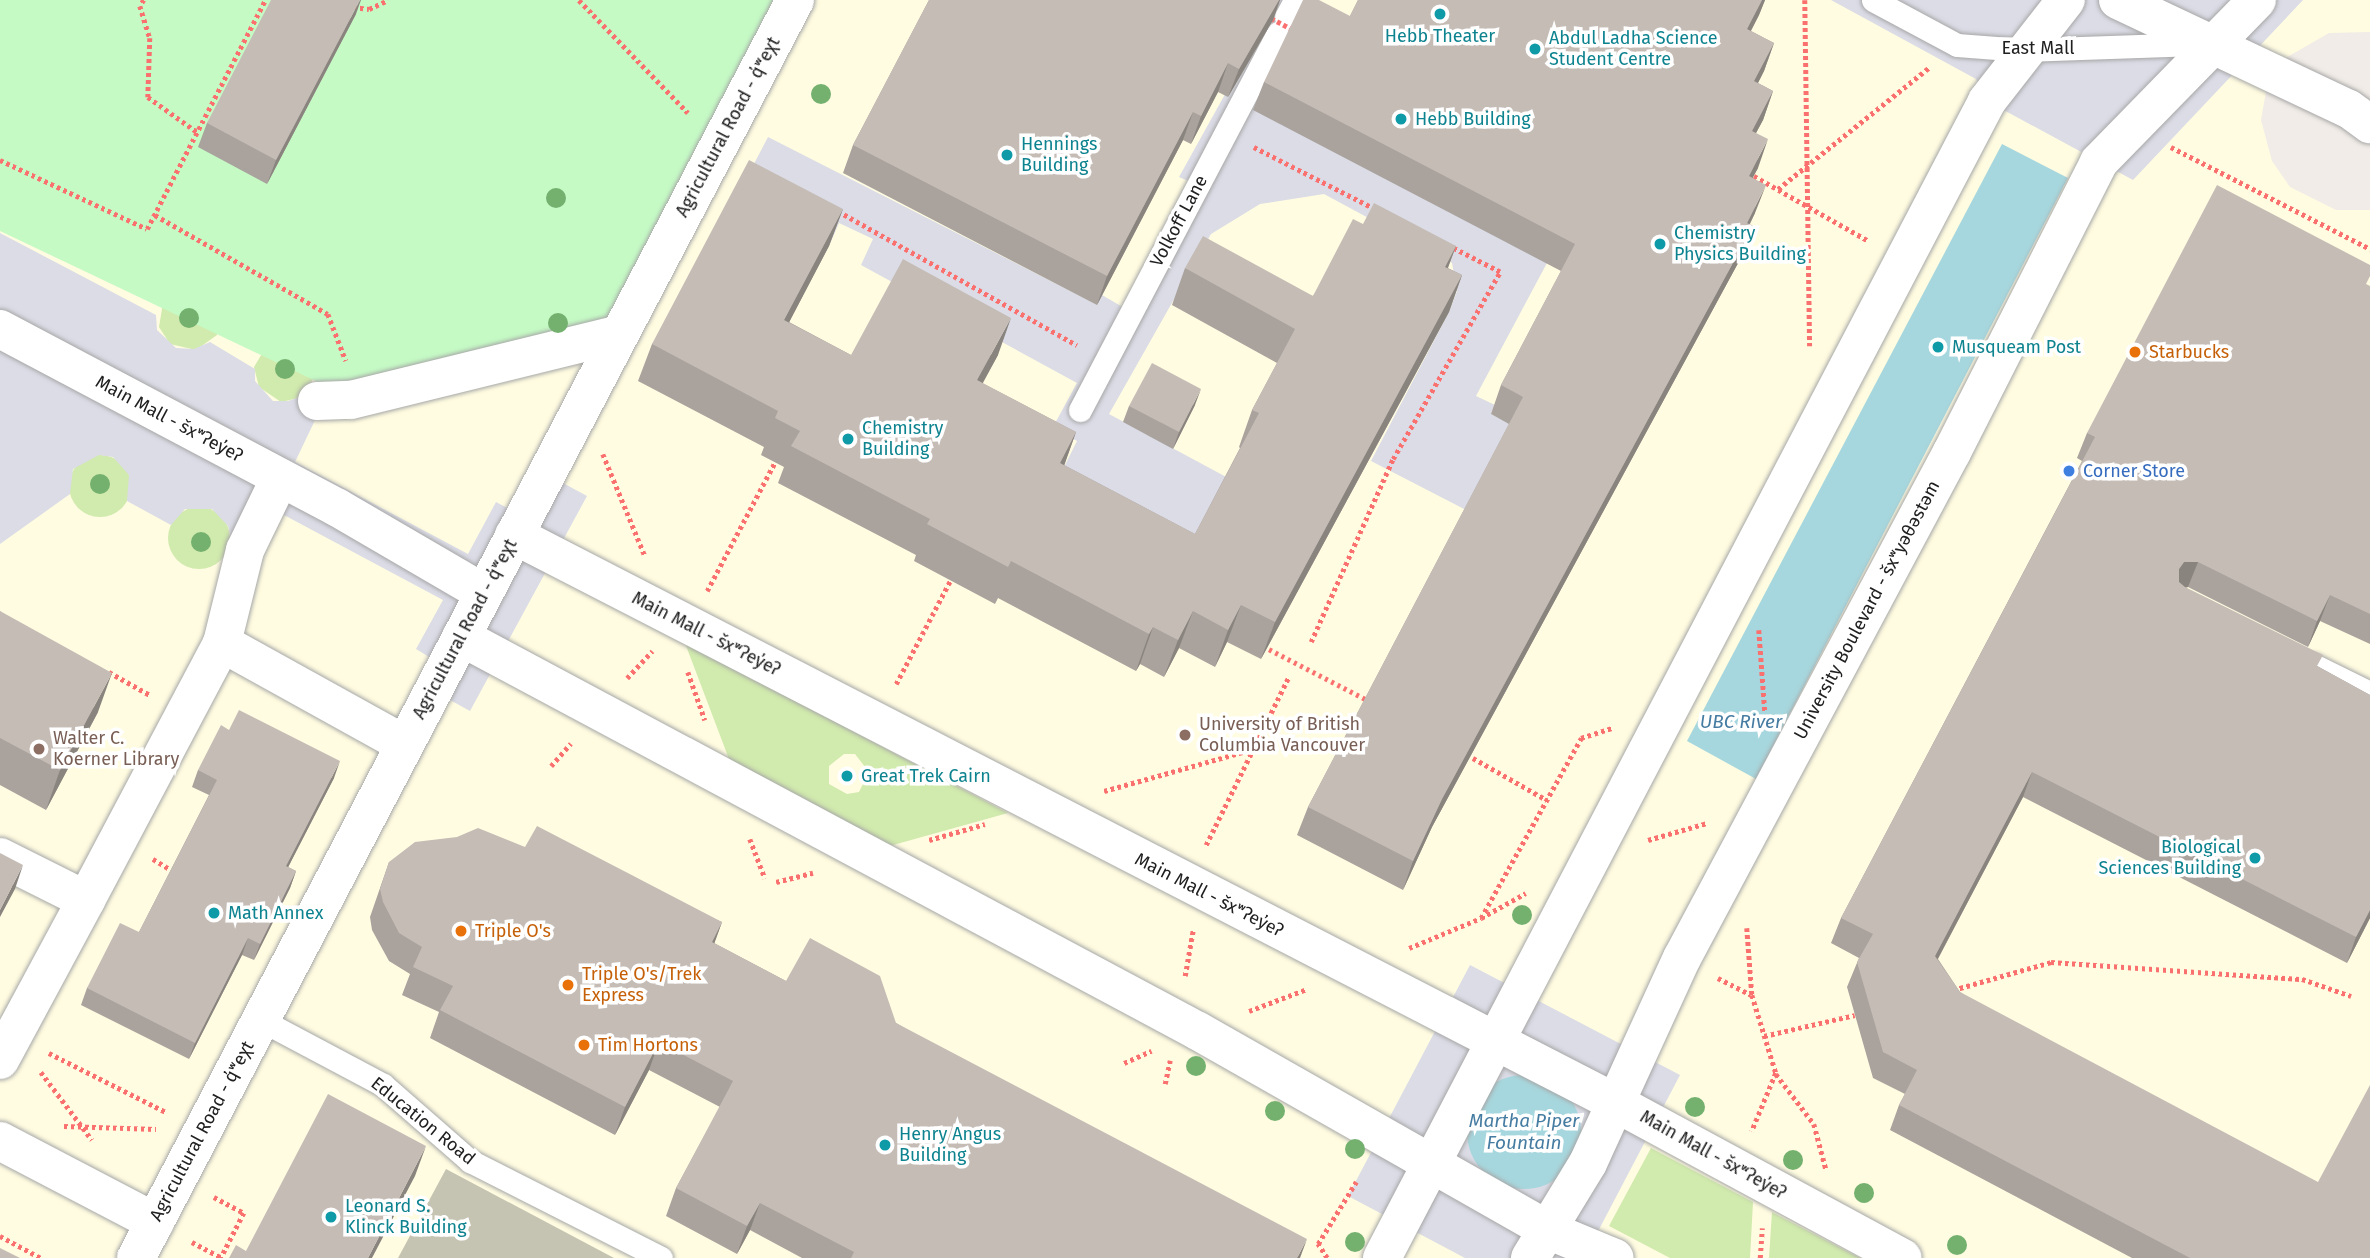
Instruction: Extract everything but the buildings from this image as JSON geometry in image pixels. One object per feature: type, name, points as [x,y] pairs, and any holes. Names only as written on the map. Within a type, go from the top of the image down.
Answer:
[{"type":"street","name":"Agricultural Road - q̓ʷeχt","points":[[136,1258],[795,0]]},
{"type":"street","points":[[1382,1258],[1673,708],[1987,101],[2023,50],[2067,0]]},
{"type":"street","name":"East Mall","points":[[2118,0],[2214,43],[2360,117]]},
{"type":"street","name":"University Boulevard - šxʷyəθəstəm","points":[[1540,1245],[1588,1163],[1688,947],[1952,452],[2099,162],[2257,0]]},
{"type":"street","name":"Main Mall - šxʷʔey̓eʔ","points":[[0,329],[280,478],[484,593]]},
{"type":"street","points":[[317,401],[351,400],[619,334]]},
{"type":"street","points":[[7,1048],[181,713],[222,643],[246,550],[280,478]]},
{"type":"street","name":"Main Mall - šxʷʔey̓eʔ","points":[[514,535],[1614,1102],[1902,1258]]},
{"type":"street","points":[[461,638],[1198,1031],[1430,1163],[1540,1245],[1615,1258]]},
{"type":"street","points":[[222,643],[404,744]]},
{"type":"street","points":[[0,857],[86,900]]},
{"type":"street","points":[[0,1141],[155,1222]]},
{"type":"lane","name":"East Mall","points":[[1873,0],[1957,45],[2023,50],[2214,43]]},
{"type":"lane","name":"Volkoff Lane","points":[[1080,410],[1284,19]]},
{"type":"lane","points":[[2288,652],[2370,693]]},
{"type":"lane","name":"Education Road","points":[[261,1020],[383,1084],[470,1161],[661,1258]]},
{"type":"path","points":[[144,0],[140,6],[150,37],[148,97],[197,132]]},
{"type":"path","points":[[0,160],[148,229],[265,0]]},
{"type":"path","points":[[349,4],[369,9],[388,0]]},
{"type":"path","points":[[579,0],[719,145]]},
{"type":"path","points":[[1805,0],[1811,208],[1810,359]]},
{"type":"path","points":[[1778,189],[1957,45]]},
{"type":"path","points":[[2134,125],[2370,249]]},
{"type":"path","points":[[1226,133],[1388,215]]},
{"type":"path","points":[[1754,176],[1906,262]]},
{"type":"path","points":[[826,205],[1106,361]]},
{"type":"path","points":[[155,215],[328,314],[348,369]]},
{"type":"path","points":[[1311,642],[1393,459],[1500,272],[1437,240]]},
{"type":"path","points":[[688,625],[775,462]]},
{"type":"path","points":[[876,722],[950,580]]},
{"type":"path","points":[[1758,617],[1766,723]]},
{"type":"path","points":[[1256,642],[1368,701]]},
{"type":"path","points":[[103,669],[181,713]]},
{"type":"path","points":[[1276,700],[1289,676]]},
{"type":"path","points":[[1356,971],[1481,918],[1581,738],[1673,708]]},
{"type":"path","points":[[1472,758],[1547,800]]},
{"type":"path","points":[[1747,926],[1752,995],[1764,1037],[1776,1073],[1814,1124],[1841,1225]]},
{"type":"path","points":[[1948,992],[2051,962],[2302,979],[2351,996]]},
{"type":"path","points":[[1764,1037],[1855,1015]]},
{"type":"path","points":[[7,1048],[82,1126],[98,1148]]},
{"type":"path","points":[[7,1048],[203,1130]]},
{"type":"path","points":[[1736,1168],[1776,1073]]},
{"type":"path","points":[[55,1126],[203,1130]]},
{"type":"path","points":[[177,1178],[244,1213],[221,1258]]},
{"type":"path","points":[[1327,1258],[1318,1244],[1356,1182]]},
{"type":"path","points":[[0,1236],[41,1258]]},
{"type":"shaded area","name":"University of British Columbia Vancouver","points":[[0,0],[2370,0],[2370,32],[2329,33],[2284,59],[2267,86],[2261,120],[2272,161],[2290,187],[2336,210],[2370,210],[2370,1258],[0,1258]]},
{"type":"shaded area","points":[[1269,0],[1316,0],[1547,263],[1476,396],[1495,405],[1491,414],[1518,428],[1468,511],[1371,461],[1449,312],[1457,291],[1452,263],[1324,194],[1260,204],[1211,234],[1109,414],[1230,479],[1181,571],[1063,469],[1077,441],[1053,427],[1077,383],[861,265],[873,239],[839,223],[829,246],[736,198],[768,137],[1096,304],[1102,295],[1126,309],[1193,183],[1179,177],[1229,87]]},
{"type":"shaded area","points":[[1831,0],[2303,0],[2133,180],[1987,101],[1976,79]]},
{"type":"shaded area","points":[[0,233],[156,315],[157,330],[176,348],[194,349],[210,342],[255,369],[255,381],[273,401],[288,401],[311,393],[317,416],[295,462],[468,554],[496,502],[513,511],[537,469],[587,496],[470,711],[421,684],[434,660],[416,649],[443,600],[284,515],[231,539],[228,526],[212,509],[185,509],[171,525],[127,501],[129,475],[113,457],[99,455],[73,469],[70,494],[0,544]]},
{"type":"shaded area","points":[[1470,965],[1680,1075],[1584,1258],[1465,1258],[1348,1196]]},
{"type":"shaded area","points":[[446,1169],[614,1258],[398,1258]]},
{"type":"green space","points":[[0,0],[784,0],[612,325],[364,388],[322,384],[0,231]]},
{"type":"green space","points":[[163,303],[221,321],[217,335],[196,350],[170,344],[159,327]]},
{"type":"green space","points":[[266,347],[317,372],[303,397],[281,402],[259,387],[254,367]]},
{"type":"green space","points":[[100,455],[112,457],[122,464],[129,474],[129,498],[122,508],[112,515],[100,517],[88,515],[78,508],[71,498],[69,486],[71,474],[78,464],[88,457]]},
{"type":"green space","points":[[199,507],[211,509],[221,516],[228,526],[228,550],[221,560],[211,567],[199,569],[187,567],[177,560],[170,550],[168,538],[170,526],[177,516],[187,509]]},
{"type":"green space","points":[[685,643],[1008,813],[886,847],[732,767]],"holes":[[[844,754],[855,754],[869,772],[859,792],[847,794],[829,784],[829,766]]]},
{"type":"green space","points":[[1651,1148],[1753,1202],[1750,1258],[1670,1258],[1609,1226]]},
{"type":"green space","points":[[1772,1212],[1860,1258],[1769,1258]]},
{"type":"water","name":"UBC River","points":[[2002,144],[2068,178],[1756,779],[1687,741]]},
{"type":"water","name":"Martha Piper Fountain","points":[[1524,1075],[1546,1080],[1564,1092],[1576,1110],[1581,1132],[1576,1154],[1564,1172],[1546,1184],[1524,1189],[1502,1184],[1484,1172],[1472,1154],[1467,1132],[1472,1110],[1484,1092],[1502,1080]]},
{"type":"place","name":"Hebb Theater","points":[[1440,14]]},
{"type":"place","name":"Abdul Ladha Science Student Centre","points":[[1535,49]]},
{"type":"place","name":"Hebb Building","points":[[1401,119]]},
{"type":"place","name":"Hennings Building","points":[[1007,155]]},
{"type":"place","name":"Chemistry Physics Building","points":[[1660,244]]},
{"type":"place","name":"Musqueam Post","points":[[1938,347]]},
{"type":"place","name":"Starbucks","points":[[2135,352]]},
{"type":"place","name":"Chemistry Building","points":[[848,439]]},
{"type":"place","name":"Corner Store","points":[[2069,471]]},
{"type":"place","name":"University of British Columbia Vancouver","points":[[1185,735]]},
{"type":"place","name":"Walter C. Koerner Library","points":[[39,749]]},
{"type":"place","name":"Great Trek Cairn","points":[[847,776]]},
{"type":"place","name":"Biological Sciences Building","points":[[2255,858]]},
{"type":"place","name":"Math Annex","points":[[214,913]]},
{"type":"place","name":"Triple O's","points":[[461,931]]},
{"type":"place","name":"Triple O's/Trek Express","points":[[568,985]]},
{"type":"place","name":"Tim Hortons","points":[[584,1045]]},
{"type":"place","name":"Henry Angus Building","points":[[885,1145]]},
{"type":"place","name":"Leonard S. Klinck Building","points":[[331,1217]]}]
